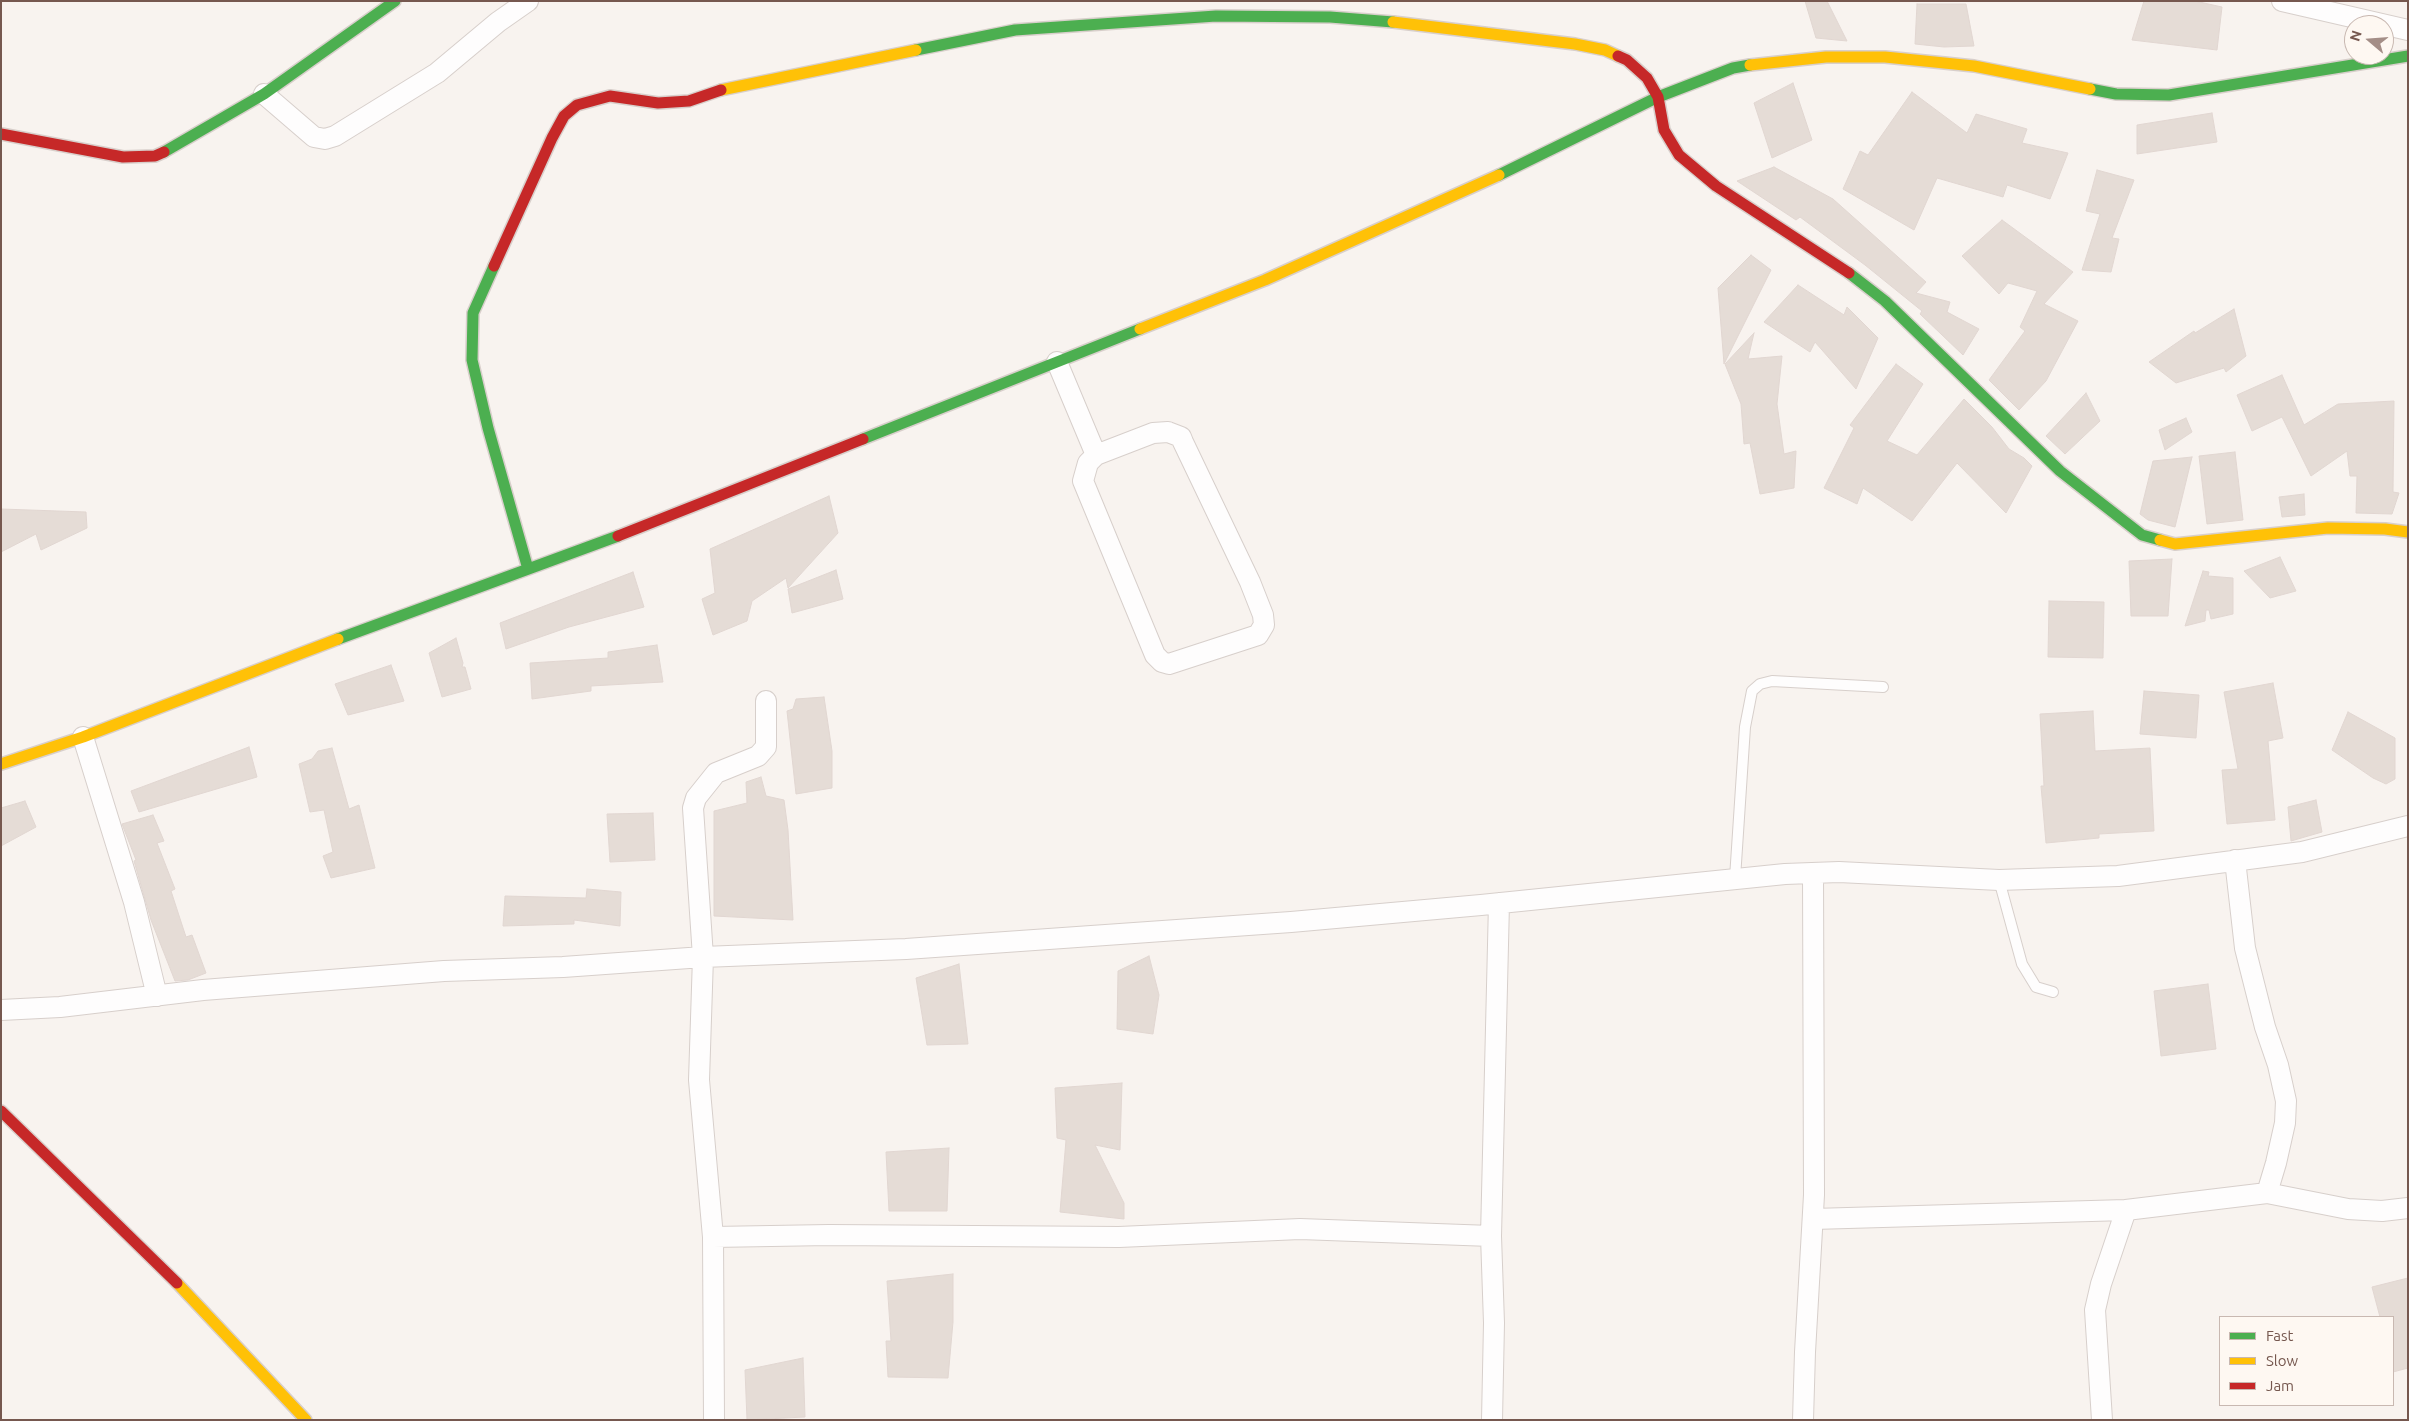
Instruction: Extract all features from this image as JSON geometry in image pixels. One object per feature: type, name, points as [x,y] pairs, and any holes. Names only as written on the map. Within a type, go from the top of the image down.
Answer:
[{"type":"street","points":[[1,134],[123,157],[155,156],[178,145],[264,94],[395,1]]},
{"type":"street","points":[[264,94],[314,137],[324,139],[336,136],[437,73],[498,22],[528,1]]},
{"type":"street","points":[[2282,1],[2408,30]]},
{"type":"street","points":[[528,569],[488,428],[474,369],[470,339],[473,313],[552,138],[564,116],[577,106],[610,96],[658,103],[689,101],[713,92],[763,80],[1015,30],[1216,16],[1330,17],[1378,20],[1575,44],[1604,50],[1627,60],[1647,78],[1658,97],[1664,130],[1679,155],[1716,186],[1855,277],[1885,300],[2060,471],[2142,535],[2175,544],[2328,528],[2385,529],[2408,532]]},
{"type":"street","points":[[1,764],[83,738],[434,602],[528,569],[1265,280],[1495,177],[1658,97],[1733,68],[1759,63],[1826,58],[1885,57],[1974,66],[2116,94],[2169,95],[2408,56]]},
{"type":"street","points":[[1057,362],[1096,456]]},
{"type":"street","points":[[1168,432],[1181,437],[1250,582],[1263,615],[1264,625],[1258,635],[1169,664],[1162,662],[1155,655],[1082,481],[1088,462],[1096,456],[1153,433],[1168,432]]},
{"type":"street","points":[[714,1420],[713,1237],[699,1080],[703,956],[693,808],[696,798],[716,773],[758,756],[766,747],[766,701]]},
{"type":"street","points":[[83,738],[134,902],[157,996]]},
{"type":"street","points":[[1,1010],[60,1007],[203,990],[408,974],[563,967],[703,956],[906,949],[1291,922],[1499,903],[1735,878],[1812,873],[1839,872],[1999,880],[2118,876],[2302,852],[2408,826]]},
{"type":"street","points":[[2235,860],[2245,948],[2265,1027],[2278,1065],[2286,1101],[2285,1123],[2268,1193]]},
{"type":"street","points":[[1804,1420],[1805,1352],[1813,1219],[1812,873]]},
{"type":"street","points":[[1492,1420],[1494,1323],[1491,1236],[1499,903]]},
{"type":"street","points":[[1,1111],[175,1281],[306,1420]]},
{"type":"street","points":[[1813,1219],[2126,1210],[2268,1193],[2348,1209],[2382,1211],[2408,1208]]},
{"type":"street","points":[[2102,1420],[2095,1310],[2100,1284],[2126,1210]]},
{"type":"street","points":[[713,1237],[830,1235],[1119,1237],[1300,1229],[1491,1236]]},
{"type":"lane","points":[[1735,878],[1745,726],[1752,691],[1760,684],[1772,680],[1883,687]]},
{"type":"lane","points":[[1999,880],[2022,964],[2036,987],[2053,992]]},
{"type":"building","points":[[1805,1],[1827,1],[1847,41],[1816,38]]},
{"type":"building","points":[[2144,1],[2195,1],[2222,7],[2217,50],[2132,40]]},
{"type":"building","points":[[1917,4],[1966,4],[1974,46],[1944,47],[1915,44]]},
{"type":"building","points":[[1793,83],[1812,140],[1772,158],[1754,103]]},
{"type":"building","points":[[1912,92],[1967,133],[1976,114],[2027,129],[2022,143],[2068,153],[2050,199],[2007,185],[2003,197],[1937,178],[1914,230],[1843,189],[1860,151],[1868,155]]},
{"type":"building","points":[[2212,113],[2217,142],[2137,154],[2137,125]]},
{"type":"building","points":[[1774,167],[1833,199],[1926,282],[1916,293],[1950,302],[1947,312],[1979,329],[1963,355],[1920,314],[1922,311],[1865,265],[1800,217],[1796,220],[1737,181]]},
{"type":"building","points":[[2097,170],[2134,180],[2112,238],[2119,239],[2111,272],[2082,270],[2100,214],[2086,211]]},
{"type":"building","points":[[2002,220],[2073,272],[2044,304],[2078,321],[2046,381],[2019,410],[1989,380],[2025,331],[2020,327],[2037,291],[2008,283],[1999,294],[1962,256]]},
{"type":"building","points":[[1751,255],[1771,270],[1724,364],[1718,288]]},
{"type":"building","points":[[1798,285],[1844,315],[1847,307],[1878,338],[1856,389],[1815,342],[1810,352],[1764,322]]},
{"type":"building","points":[[2234,309],[2246,356],[2226,372],[2224,368],[2176,383],[2149,362],[2194,331],[2195,333]]},
{"type":"building","points":[[1754,333],[1748,359],[1782,356],[1777,404],[1784,454],[1796,451],[1794,488],[1760,494],[1750,443],[1744,444],[1741,404],[1725,364]]},
{"type":"building","points":[[1896,364],[1923,384],[1887,441],[1917,455],[1964,399],[1992,427],[2009,449],[2024,458],[2032,466],[2006,513],[1957,463],[1912,521],[1863,488],[1857,504],[1824,488],[1854,428],[1850,425]]},
{"type":"building","points":[[2282,375],[2304,425],[2338,404],[2394,401],[2393,492],[2399,493],[2392,514],[2356,513],[2357,476],[2350,476],[2347,451],[2311,476],[2282,417],[2252,431],[2237,395]]},
{"type":"building","points":[[2086,393],[2100,421],[2065,454],[2046,436]]},
{"type":"building","points":[[2186,418],[2192,432],[2165,450],[2159,430]]},
{"type":"building","points":[[2235,452],[2243,520],[2207,524],[2199,456]]},
{"type":"building","points":[[2192,457],[2175,527],[2148,520],[2140,514],[2153,461]]},
{"type":"building","points":[[2304,494],[2305,515],[2282,517],[2279,497]]},
{"type":"building","points":[[829,496],[838,533],[788,588],[786,578],[752,601],[747,621],[713,635],[702,599],[715,593],[710,549]]},
{"type":"building","points":[[1,509],[86,512],[87,528],[41,550],[36,534],[1,552]]},
{"type":"building","points":[[2280,557],[2296,591],[2270,598],[2244,571]]},
{"type":"building","points":[[2172,559],[2168,616],[2131,616],[2129,561]]},
{"type":"building","points":[[836,570],[843,599],[792,613],[788,589]]},
{"type":"building","points":[[2203,571],[2209,572],[2208,576],[2233,578],[2233,614],[2211,619],[2209,610],[2206,610],[2205,621],[2185,626]]},
{"type":"building","points":[[633,572],[644,607],[569,627],[506,649],[500,623]]},
{"type":"building","points":[[2049,601],[2104,602],[2103,658],[2048,657]]},
{"type":"building","points":[[456,638],[463,663],[462,667],[465,667],[471,689],[442,697],[429,653]]},
{"type":"building","points":[[657,645],[663,682],[591,686],[591,691],[532,699],[530,663],[608,658],[608,652]]},
{"type":"building","points":[[391,665],[404,701],[348,715],[335,684]]},
{"type":"building","points":[[2273,683],[2283,738],[2268,741],[2275,820],[2227,824],[2222,770],[2238,769],[2224,692]]},
{"type":"building","points":[[2144,691],[2199,695],[2196,738],[2140,734]]},
{"type":"building","points":[[824,697],[832,751],[832,788],[796,794],[787,711],[793,709],[796,699]]},
{"type":"building","points":[[2093,711],[2095,751],[2150,748],[2154,831],[2099,834],[2099,838],[2046,843],[2041,786],[2044,786],[2040,714]]},
{"type":"building","points":[[2348,712],[2395,738],[2395,779],[2386,784],[2373,778],[2332,750]]},
{"type":"building","points":[[249,747],[257,777],[139,812],[131,791]]},
{"type":"building","points":[[332,748],[349,809],[359,805],[375,868],[331,878],[323,856],[333,852],[324,810],[310,812],[299,764],[312,759],[318,751]]},
{"type":"building","points":[[761,777],[766,796],[784,800],[788,830],[793,920],[714,916],[714,811],[747,803],[746,782]]},
{"type":"building","points":[[2316,800],[2322,832],[2291,841],[2288,807]]},
{"type":"building","points":[[25,801],[36,827],[1,846],[1,808]]},
{"type":"building","points":[[653,813],[655,860],[610,862],[607,814]]},
{"type":"building","points":[[153,815],[164,841],[157,843],[175,889],[171,891],[186,937],[192,935],[206,973],[188,980],[175,981],[151,920],[134,861],[136,860],[122,824]]},
{"type":"building","points":[[587,889],[621,892],[620,926],[574,920],[574,924],[503,926],[505,896],[586,898]]},
{"type":"building","points":[[1149,956],[1159,995],[1153,1034],[1117,1029],[1118,971]]},
{"type":"building","points":[[959,964],[968,1044],[927,1045],[916,978]]},
{"type":"building","points":[[2208,984],[2216,1049],[2161,1056],[2154,991]]},
{"type":"building","points":[[1122,1083],[1120,1150],[1095,1145],[1124,1203],[1124,1219],[1060,1212],[1066,1140],[1057,1138],[1055,1088]]},
{"type":"building","points":[[949,1148],[947,1211],[889,1211],[886,1152]]},
{"type":"building","points":[[953,1274],[953,1322],[948,1378],[888,1377],[886,1341],[891,1341],[887,1281]]},
{"type":"building","points":[[2408,1278],[2408,1368],[2394,1372],[2394,1316],[2380,1316],[2372,1287]]},
{"type":"building","points":[[803,1358],[805,1417],[747,1420],[745,1370]]},
{"type":"traffic: fast","points":[[164,152],[264,94],[395,1]]},
{"type":"traffic: fast","points":[[916,50],[1015,30],[1216,16],[1330,17],[1393,22]]},
{"type":"traffic: fast","points":[[2090,89],[2116,94],[2169,95],[2408,56]]},
{"type":"traffic: fast","points":[[1499,175],[1658,97],[1733,68],[1750,65]]},
{"type":"traffic: fast","points":[[494,266],[473,313],[472,360],[488,428],[528,569]]},
{"type":"traffic: fast","points":[[1849,273],[1885,301],[2060,471],[2142,535],[2160,540]]},
{"type":"traffic: fast","points":[[863,439],[1140,329]]},
{"type":"traffic: fast","points":[[338,639],[618,536]]},
{"type":"traffic: slow","points":[[1393,22],[1575,44],[1605,50],[1618,56]]},
{"type":"traffic: slow","points":[[721,90],[916,50]]},
{"type":"traffic: slow","points":[[1750,65],[1826,57],[1885,57],[1974,66],[2090,89]]},
{"type":"traffic: slow","points":[[1140,329],[1265,280],[1499,175]]},
{"type":"traffic: slow","points":[[2160,540],[2175,544],[2328,528],[2385,529],[2408,532]]},
{"type":"traffic: slow","points":[[1,764],[83,737],[338,639]]},
{"type":"traffic: slow","points":[[177,1283],[306,1420]]},
{"type":"traffic: jam","points":[[1618,56],[1627,60],[1647,78],[1658,97],[1664,130],[1679,155],[1716,186],[1849,273]]},
{"type":"traffic: jam","points":[[494,266],[552,138],[564,116],[577,105],[610,96],[658,103],[689,101],[721,90]]},
{"type":"traffic: jam","points":[[1,134],[123,157],[155,156],[164,152]]},
{"type":"traffic: jam","points":[[618,536],[863,439]]},
{"type":"traffic: jam","points":[[1,1111],[177,1283]]}]
